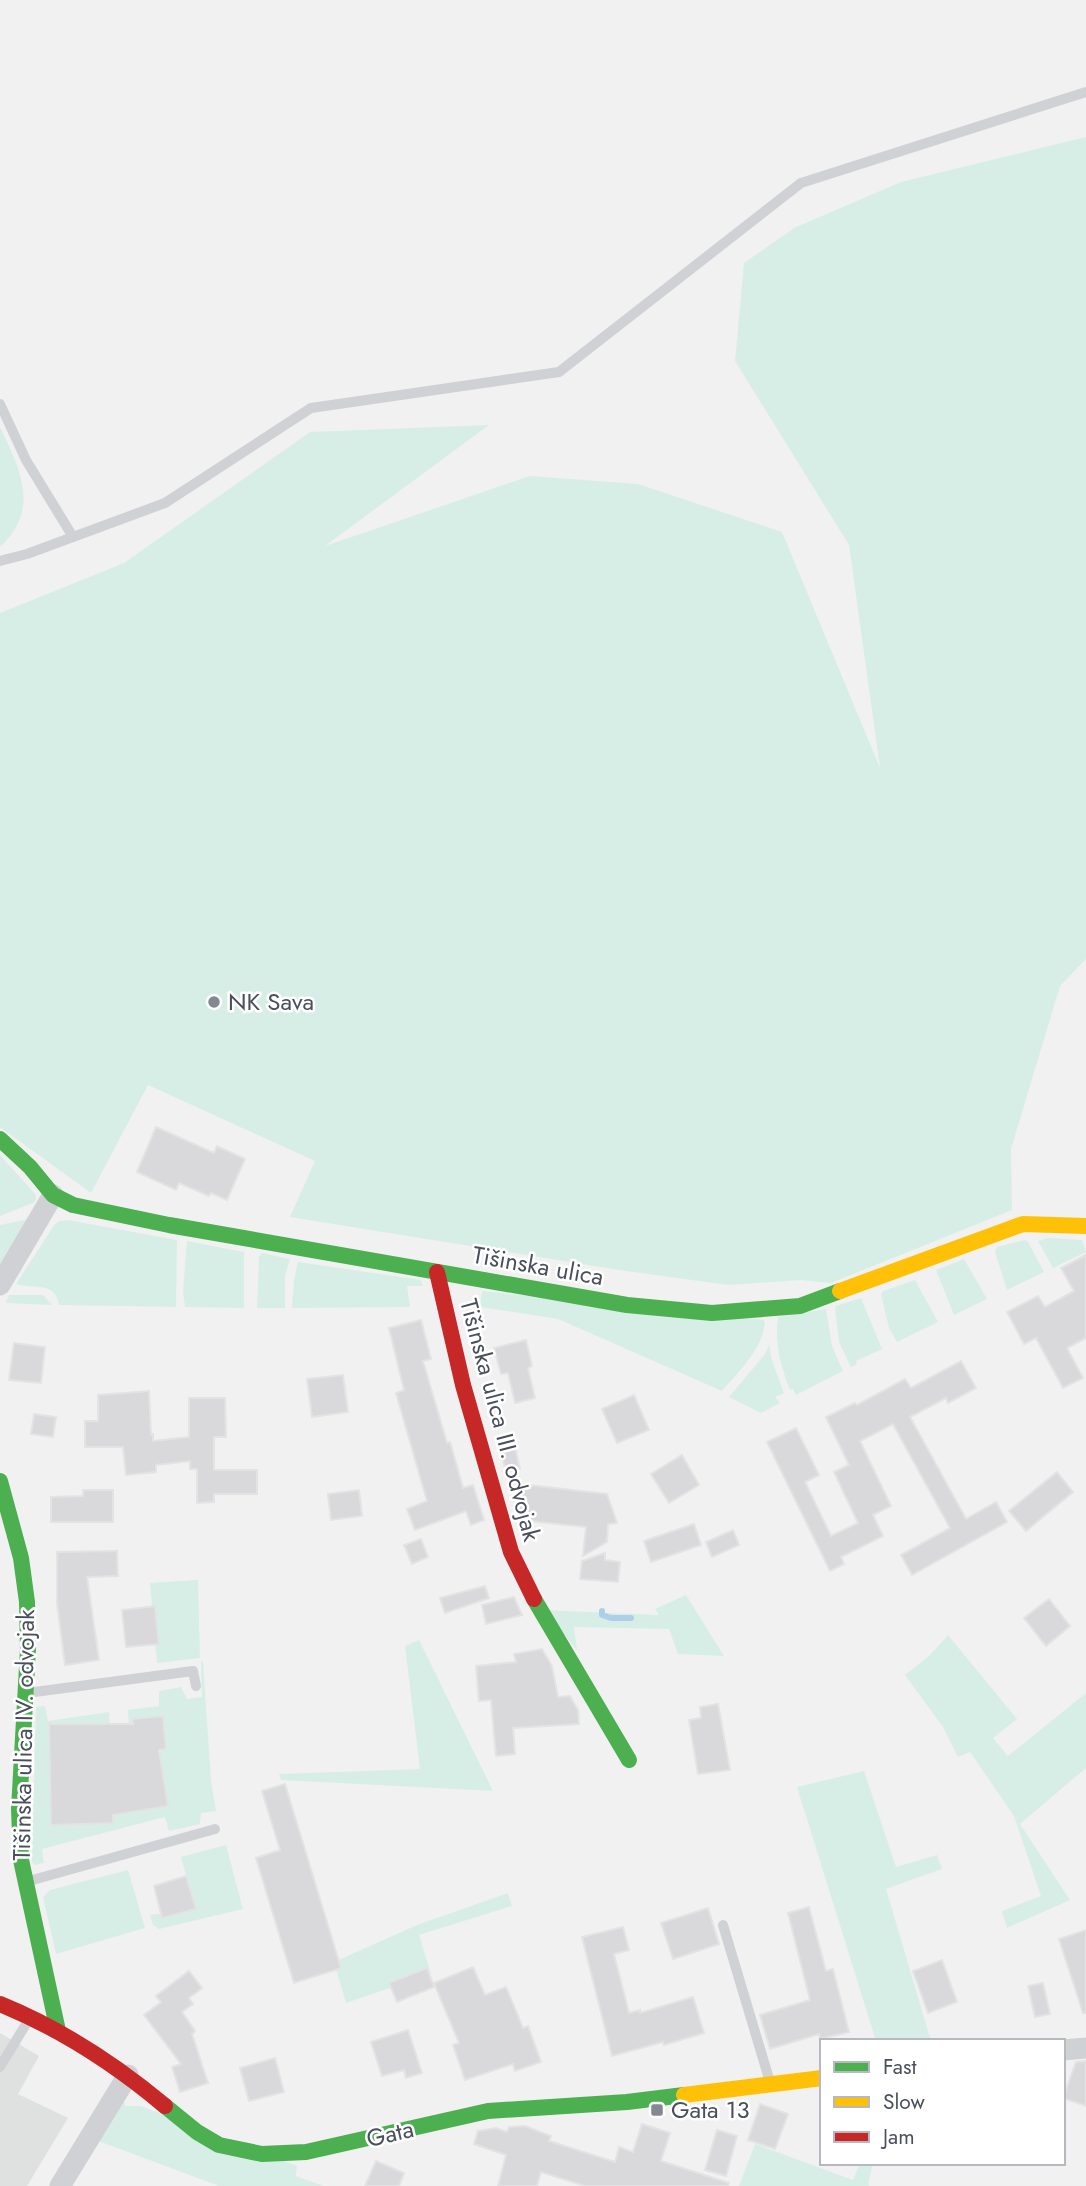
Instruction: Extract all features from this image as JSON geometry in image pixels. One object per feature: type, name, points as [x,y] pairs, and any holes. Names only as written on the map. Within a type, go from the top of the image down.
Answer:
[{"type":"street","name":"Tišinska ulica","points":[[0,1139],[30,1167],[53,1195],[73,1205],[169,1225],[627,1305],[712,1313],[800,1306],[1023,1224],[1086,1226]]},
{"type":"street","points":[[0,1285],[53,1195]]},
{"type":"street","name":"Tišinska ulica III. odvojak","points":[[437,1272],[470,1408],[511,1552],[543,1617],[629,1760]]},
{"type":"street","name":"Tišinska ulica IV. odvojak","points":[[0,1480],[20,1558],[27,1602],[28,1649],[19,1809],[21,1860],[58,2031]]},
{"type":"street","name":"Gata","points":[[0,2004],[58,2031],[128,2075],[197,2132],[219,2144],[262,2154],[306,2152],[488,2111],[627,2102],[820,2078]]},
{"type":"street","points":[[1065,2050],[1086,2048]]},
{"type":"street","points":[[60,2186],[128,2075]]},
{"type":"lane","points":[[0,561],[165,503],[311,408],[559,372],[801,183],[1086,92]]},
{"type":"lane","points":[[0,404],[26,460],[73,537]]},
{"type":"lane","points":[[25,1693],[193,1671],[196,1686]]},
{"type":"lane","points":[[24,1882],[215,1829]]},
{"type":"lane","points":[[723,1925],[770,2085]]},
{"type":"lane","points":[[0,2067],[30,2017]]},
{"type":"shaded area","points":[[0,2033],[39,2056],[18,2094],[68,2118],[27,2186],[0,2186]]},
{"type":"green space","points":[[1086,137],[1086,959],[1060,986],[1011,1149],[1012,1210],[831,1283],[800,1280],[728,1285],[290,1217],[315,1161],[148,1085],[91,1193],[0,1127],[0,613],[124,563],[310,432],[489,425],[325,546],[530,476],[638,484],[782,532],[880,768],[849,545],[735,361],[744,263],[794,228],[901,182]]},
{"type":"green space","points":[[0,427],[20,473],[23,503],[13,533],[0,547]]},
{"type":"green space","points":[[0,1155],[36,1195],[35,1202],[0,1216]]},
{"type":"green space","points":[[28,1219],[0,1264],[0,1225]]},
{"type":"green space","points":[[68,1220],[177,1240],[176,1307],[59,1305],[57,1297],[48,1289],[16,1284],[55,1224]]},
{"type":"green space","points":[[1048,1238],[1082,1240],[1086,1252],[1053,1268],[1038,1241]]},
{"type":"green space","points":[[1025,1240],[1044,1272],[1007,1290],[995,1252],[997,1247]]},
{"type":"green space","points":[[187,1241],[244,1252],[244,1308],[185,1307],[183,1292]]},
{"type":"green space","points":[[262,1253],[290,1259],[285,1276],[285,1308],[257,1308],[259,1257]]},
{"type":"green space","points":[[964,1259],[987,1299],[954,1315],[936,1270]]},
{"type":"green space","points":[[298,1262],[421,1280],[423,1286],[407,1286],[410,1307],[292,1308]]},
{"type":"green space","points":[[915,1280],[938,1322],[897,1342],[889,1328],[881,1294]]},
{"type":"green space","points":[[482,1291],[764,1320],[765,1324],[754,1352],[722,1391],[558,1319],[480,1307]]},
{"type":"green space","points":[[9,1295],[43,1295],[52,1305],[6,1303]]},
{"type":"green space","points":[[861,1298],[882,1349],[856,1361],[857,1364],[851,1367],[839,1342],[835,1310],[836,1306]]},
{"type":"green space","points":[[826,1309],[832,1346],[843,1371],[796,1395],[793,1389],[790,1390],[781,1363],[777,1336],[778,1317]]},
{"type":"green space","points":[[769,1345],[784,1393],[775,1397],[780,1403],[761,1413],[729,1397],[765,1354]]},
{"type":"green space","points":[[198,1580],[200,1658],[157,1663],[150,1583]]},
{"type":"green space","points":[[686,1595],[724,1656],[678,1654],[669,1629],[574,1627],[577,1650],[544,1610],[659,1615],[655,1609]]},
{"type":"green space","points":[[948,1635],[1017,1719],[993,1738],[1008,1756],[1086,1693],[1086,1768],[1020,1824],[1070,1900],[1007,1928],[1002,1911],[1041,1896],[1014,1816],[970,1752],[958,1757],[943,1727],[905,1675],[929,1656]]},
{"type":"green space","points":[[419,1640],[493,1791],[281,1780],[279,1774],[420,1769],[405,1646]]},
{"type":"green space","points":[[203,1661],[211,1781],[216,1811],[201,1813],[200,1824],[169,1831],[165,1817],[42,1849],[44,1863],[35,1865],[32,1862],[36,1707],[45,1706],[48,1721],[109,1712],[110,1731],[129,1728],[128,1710],[159,1706],[159,1691],[181,1687],[187,1699],[202,1697]],"holes":[[[163,1716],[166,1749],[135,1752],[132,1720]],[[49,1724],[107,1763],[49,1762]],[[112,1789],[113,1823],[51,1825],[50,1792]]]},
{"type":"green space","points":[[864,1771],[896,1867],[937,1855],[942,1869],[886,1889],[930,2039],[875,2039],[797,1787]]},
{"type":"green space","points":[[226,1845],[243,1909],[159,1929],[153,1925],[150,1915],[195,1909],[181,1857]]},
{"type":"green space","points":[[128,1870],[145,1928],[56,1954],[43,1897],[50,1890]]},
{"type":"green space","points":[[508,1893],[512,1906],[419,1935],[431,1974],[346,2003],[334,1962],[417,1925]]},
{"type":"green space","points":[[124,2101],[125,2106],[141,2106],[297,2166],[296,2176],[324,2186],[219,2186],[101,2142],[97,2139]]},
{"type":"green space","points":[[755,2144],[853,2180],[859,2165],[873,2165],[868,2185],[870,2186],[739,2186]]},
{"type":"building","points":[[156,1127],[214,1153],[217,1146],[245,1159],[227,1200],[211,1193],[209,1196],[179,1183],[176,1190],[137,1172]]},
{"type":"building","points":[[1086,1255],[1086,1338],[1067,1348],[1083,1378],[1063,1388],[1036,1338],[1024,1344],[1007,1312],[1038,1296],[1045,1307],[1074,1291],[1061,1268]]},
{"type":"building","points":[[421,1320],[431,1359],[423,1361],[447,1443],[450,1442],[463,1488],[473,1485],[484,1520],[471,1525],[466,1511],[415,1530],[407,1509],[427,1501],[396,1393],[404,1390],[389,1328]]},
{"type":"building","points":[[526,1340],[532,1366],[528,1368],[535,1398],[515,1403],[508,1373],[501,1374],[494,1348]]},
{"type":"building","points":[[14,1343],[45,1347],[41,1383],[9,1380]]},
{"type":"building","points":[[961,1361],[976,1388],[948,1403],[946,1398],[910,1417],[966,1519],[996,1502],[1007,1522],[912,1575],[901,1555],[950,1528],[893,1424],[860,1441],[891,1506],[873,1515],[883,1536],[841,1557],[844,1564],[830,1571],[767,1442],[796,1428],[819,1475],[805,1482],[831,1536],[858,1523],[834,1472],[849,1465],[826,1417],[855,1403],[857,1405],[905,1379],[911,1388]]},
{"type":"building","points":[[343,1375],[348,1412],[312,1417],[307,1379]]},
{"type":"building","points":[[149,1391],[153,1441],[189,1437],[189,1398],[225,1398],[226,1437],[214,1437],[214,1470],[257,1470],[257,1494],[214,1494],[214,1502],[197,1503],[197,1469],[190,1469],[190,1461],[156,1465],[156,1472],[126,1475],[123,1447],[85,1447],[85,1421],[98,1421],[98,1395]]},
{"type":"building","points":[[634,1395],[649,1430],[617,1443],[602,1409]]},
{"type":"building","points":[[34,1414],[56,1417],[53,1437],[31,1434]]},
{"type":"building","points":[[513,1438],[520,1469],[506,1472],[498,1442]]},
{"type":"building","points":[[682,1455],[699,1485],[669,1503],[651,1474]]},
{"type":"building","points":[[1057,1472],[1073,1492],[1026,1531],[1009,1511]]},
{"type":"building","points":[[520,1484],[607,1494],[617,1523],[608,1524],[607,1542],[583,1556],[586,1527],[520,1520],[517,1510]]},
{"type":"building","points":[[83,1490],[113,1490],[113,1522],[51,1522],[51,1497],[83,1496]]},
{"type":"building","points":[[359,1490],[362,1516],[331,1520],[328,1494]]},
{"type":"building","points":[[694,1524],[701,1545],[651,1562],[644,1541]]},
{"type":"building","points":[[733,1530],[739,1545],[712,1557],[706,1542]]},
{"type":"building","points":[[421,1539],[428,1557],[412,1564],[404,1545]]},
{"type":"building","points":[[117,1551],[118,1576],[87,1577],[99,1660],[65,1665],[57,1603],[57,1552]]},
{"type":"building","points":[[605,1553],[605,1560],[620,1562],[618,1582],[580,1579],[582,1561]]},
{"type":"building","points":[[485,1586],[489,1598],[445,1613],[440,1598]]},
{"type":"building","points":[[514,1597],[522,1615],[486,1624],[482,1605]]},
{"type":"building","points":[[1049,1599],[1070,1626],[1046,1646],[1024,1618]]},
{"type":"building","points":[[155,1606],[159,1644],[126,1647],[122,1610]]},
{"type":"building","points":[[542,1649],[552,1666],[558,1697],[570,1696],[578,1710],[579,1724],[513,1728],[515,1754],[496,1756],[491,1700],[479,1701],[476,1666],[516,1662],[514,1654]]},
{"type":"building","points":[[718,1704],[730,1770],[698,1774],[689,1720],[701,1718],[700,1707]]},
{"type":"building","points":[[163,1716],[166,1749],[159,1750],[168,1806],[113,1815],[113,1823],[51,1825],[49,1724],[133,1724],[132,1719]]},
{"type":"building","points":[[285,1784],[341,1968],[294,1983],[256,1858],[280,1850],[262,1791]]},
{"type":"building","points":[[186,1876],[196,1909],[162,1918],[154,1886]]},
{"type":"building","points":[[809,1907],[826,1971],[833,1969],[849,2032],[820,2039],[819,2034],[770,2049],[760,2015],[810,2000],[788,1913]]},
{"type":"building","points":[[708,1908],[719,1944],[673,1959],[661,1923]]},
{"type":"building","points":[[623,1927],[629,1950],[614,1954],[629,2013],[640,2010],[640,2013],[693,1997],[704,2033],[612,2056],[582,1937]]},
{"type":"building","points":[[1086,1930],[1086,2013],[1083,2013],[1059,1939]]},
{"type":"building","points":[[942,1960],[957,2002],[928,2013],[913,1971]]},
{"type":"building","points":[[473,1967],[485,1995],[506,1987],[523,2028],[528,2026],[541,2062],[515,2071],[513,2064],[465,2080],[453,2045],[459,2043],[434,1983]]},
{"type":"building","points":[[427,1968],[434,1987],[397,2002],[389,1983]]},
{"type":"building","points":[[189,1971],[202,1988],[189,1998],[193,2004],[182,2012],[195,2031],[192,2034],[208,2083],[180,2092],[172,2067],[181,2064],[144,2015],[161,2002],[156,1996]]},
{"type":"building","points":[[1043,1983],[1050,2014],[1035,2017],[1028,1986]]},
{"type":"building","points":[[408,2030],[422,2073],[406,2078],[404,2070],[382,2076],[371,2042]]},
{"type":"building","points":[[275,2058],[284,2092],[249,2101],[240,2068]]},
{"type":"building","points":[[1086,2061],[1086,2106],[1065,2099],[1076,2062]]},
{"type":"building","points":[[760,2104],[788,2114],[775,2149],[748,2140]]},
{"type":"building","points":[[642,2124],[670,2133],[661,2161],[729,2183],[728,2186],[585,2186],[541,2172],[537,2186],[498,2186],[506,2155],[474,2144],[478,2131],[496,2128],[507,2132],[509,2127],[525,2126],[551,2136],[549,2141],[615,2162],[619,2147],[633,2152]]},
{"type":"building","points":[[717,2130],[737,2136],[726,2176],[705,2170]]},
{"type":"building","points":[[376,2161],[404,2173],[399,2186],[365,2186]]},
{"type":"waterway","points":[[602,1611],[602,1615],[611,1618],[631,1618]]},
{"type":"traffic: fast","points":[[0,1139],[30,1167],[53,1195],[73,1205],[169,1225],[627,1305],[712,1313],[800,1306],[840,1291]]},
{"type":"traffic: fast","points":[[0,1481],[21,1558],[27,1602],[28,1649],[19,1809],[21,1860],[58,2031]]},
{"type":"traffic: fast","points":[[534,1599],[629,1760]]},
{"type":"traffic: fast","points":[[165,2106],[197,2132],[219,2145],[262,2154],[306,2152],[488,2111],[627,2102],[684,2095]]},
{"type":"traffic: slow","points":[[840,1291],[1023,1224],[1086,1226]]},
{"type":"traffic: slow","points":[[684,2095],[820,2078]]},
{"type":"traffic: jam","points":[[437,1272],[463,1385],[511,1552],[534,1599]]},
{"type":"traffic: jam","points":[[0,2004],[87,2049],[165,2106]]},
{"type":"place","name":"NK Sava","points":[[214,1002]]},
{"type":"place","name":"Gata 13","points":[[657,2110]]}]
